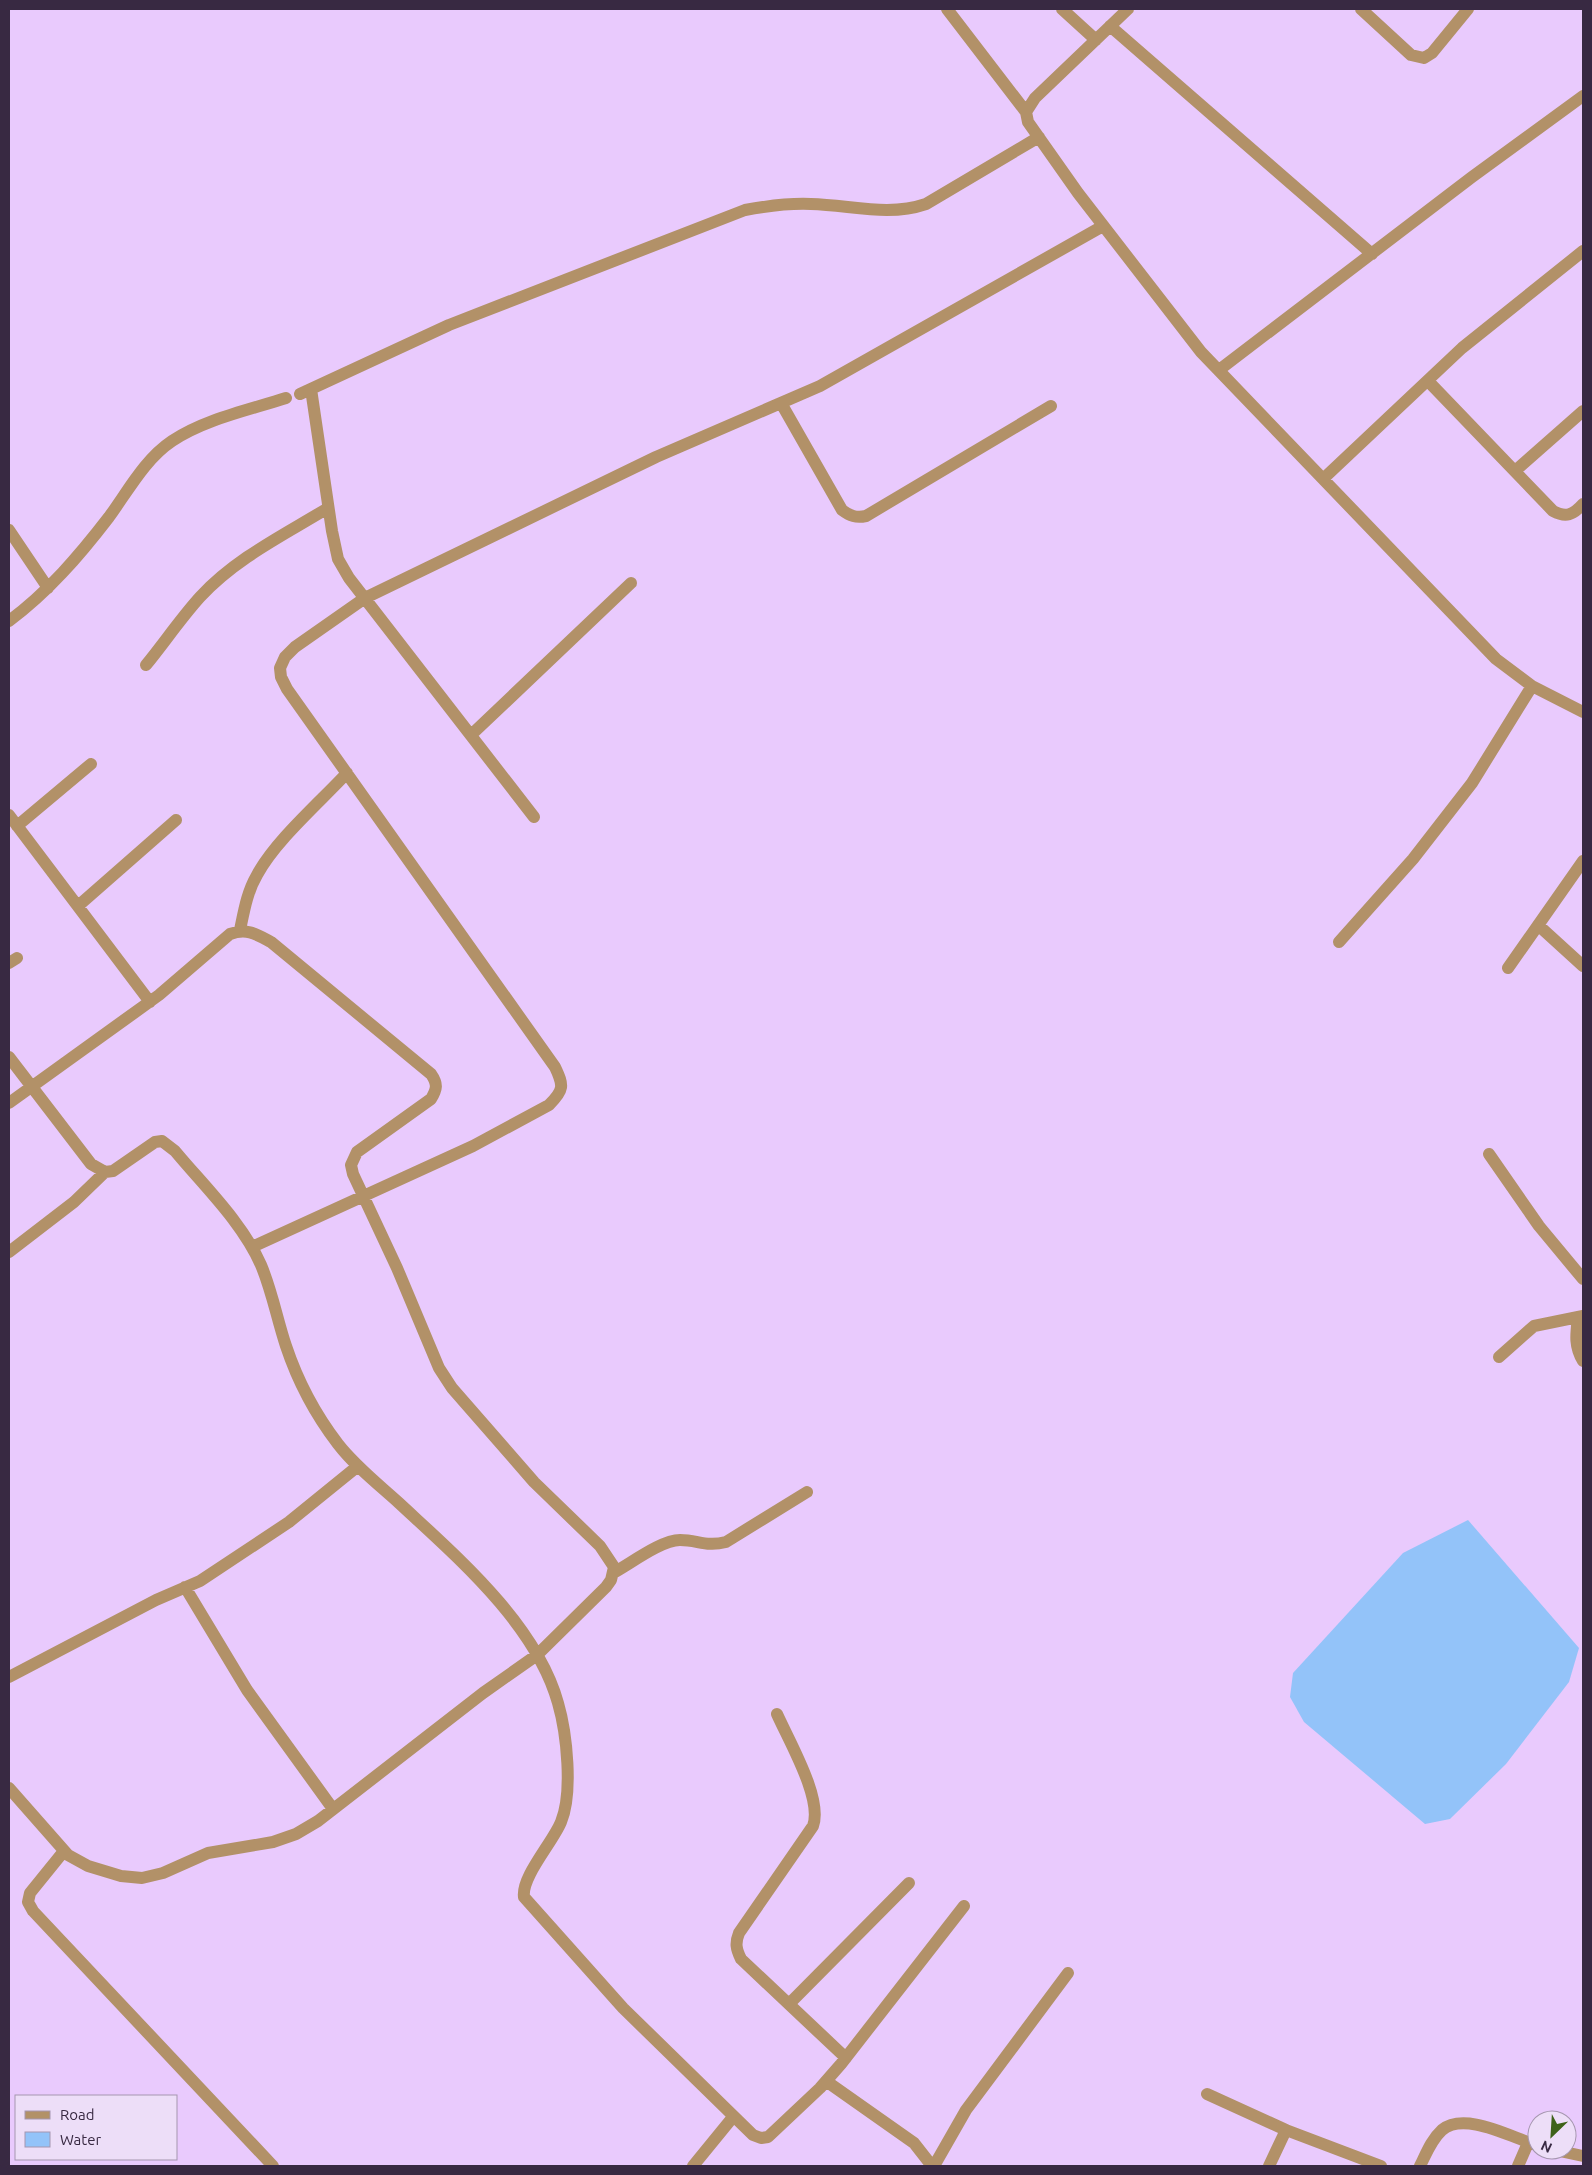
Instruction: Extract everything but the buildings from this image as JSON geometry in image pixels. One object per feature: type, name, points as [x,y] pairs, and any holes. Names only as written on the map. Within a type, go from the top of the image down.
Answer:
[{"type":"street","points":[[947,9],[1026,112],[1028,122],[1103,226],[1201,352],[1496,659],[1532,686],[1583,712]]},
{"type":"street","points":[[1062,9],[1096,40]]},
{"type":"street","points":[[1026,112],[1035,98],[1128,9]]},
{"type":"street","points":[[1361,9],[1411,55],[1424,58],[1432,53],[1468,9]]},
{"type":"street","points":[[1110,26],[1372,254]]},
{"type":"street","points":[[1218,370],[1583,96]]},
{"type":"street","points":[[534,817],[365,598],[338,559],[305,391],[449,325],[746,210],[780,204],[811,204],[891,212],[912,208],[926,204],[1039,137]]},
{"type":"street","points":[[252,1247],[473,1146],[549,1105],[559,1096],[562,1088],[561,1080],[555,1067],[287,689],[280,677],[280,668],[284,657],[295,647],[365,598],[656,457],[820,386],[1103,226]]},
{"type":"street","points":[[1323,479],[1462,348],[1583,251]]},
{"type":"street","points":[[1428,380],[1553,511],[1562,515],[1569,515],[1583,504]]},
{"type":"street","points":[[9,621],[67,570],[147,464],[171,441],[202,426],[286,398]]},
{"type":"street","points":[[781,403],[842,510],[849,516],[859,517],[866,516],[1051,406]]},
{"type":"street","points":[[1515,470],[1583,411]]},
{"type":"street","points":[[146,666],[200,597],[218,580],[245,558],[328,508]]},
{"type":"street","points":[[9,530],[48,588]]},
{"type":"street","points":[[471,736],[631,583]]},
{"type":"street","points":[[1339,942],[1412,859],[1472,783],[1532,686]]},
{"type":"street","points":[[17,826],[92,764]]},
{"type":"street","points":[[240,930],[246,901],[256,875],[270,854],[347,773]]},
{"type":"street","points":[[9,815],[150,1002]]},
{"type":"street","points":[[78,906],[176,820]]},
{"type":"street","points":[[1508,968],[1583,861]]},
{"type":"street","points":[[1538,925],[1583,966]]},
{"type":"street","points":[[9,1103],[150,1002],[230,934],[240,930],[252,932],[271,942],[431,1074],[436,1081],[437,1090],[431,1098],[357,1152],[352,1158],[352,1174],[396,1268],[439,1368],[452,1388],[534,1482],[600,1546],[613,1562],[613,1573],[606,1587],[537,1655],[483,1693],[333,1809],[296,1834],[273,1842],[208,1853],[163,1873],[142,1878],[121,1876],[88,1866],[64,1851],[9,1788]]},
{"type":"street","points":[[9,1057],[91,1164],[106,1172]]},
{"type":"street","points":[[9,1252],[74,1202],[106,1172],[112,1171],[155,1142],[162,1141],[175,1151],[252,1247],[269,1286],[297,1376],[312,1407],[339,1445],[358,1466],[438,1539],[494,1598],[527,1638],[548,1675],[559,1704],[567,1765],[567,1799],[560,1824],[523,1890],[524,1897],[612,1996],[733,2117],[754,2135],[761,2138],[768,2137],[826,2081],[964,1906]]},
{"type":"street","points":[[1489,1154],[1539,1226],[1583,1279]]},
{"type":"street","points":[[1499,1357],[1534,1326],[1580,1316],[1575,1338],[1583,1361]]},
{"type":"street","points":[[9,1677],[200,1580],[289,1522],[358,1466]]},
{"type":"street","points":[[613,1573],[669,1541],[680,1540],[713,1546],[726,1542],[808,1492]]},
{"type":"street","points":[[185,1587],[247,1690],[333,1809]]},
{"type":"street","points":[[777,1714],[810,1789],[816,1818],[813,1826],[739,1933],[736,1941],[737,1950],[741,1959],[846,2058]]},
{"type":"street","points":[[64,1851],[30,1893],[28,1902],[33,1911],[273,2166]]},
{"type":"street","points":[[789,2004],[909,1882]]},
{"type":"street","points":[[826,2081],[914,2143],[933,2166],[966,2110],[1068,1973]]},
{"type":"street","points":[[1207,2094],[1286,2130],[1381,2166]]},
{"type":"street","points":[[694,2166],[733,2117]]},
{"type":"street","points":[[1420,2166],[1432,2141],[1443,2129],[1457,2123],[1474,2124],[1527,2142]]},
{"type":"street","points":[[1269,2166],[1286,2130]]},
{"type":"street","points":[[1518,2166],[1527,2153]]},
{"type":"water","points":[[1468,1520],[1579,1648],[1569,1682],[1506,1764],[1450,1819],[1425,1824],[1304,1722],[1290,1697],[1293,1673],[1403,1553]]}]
